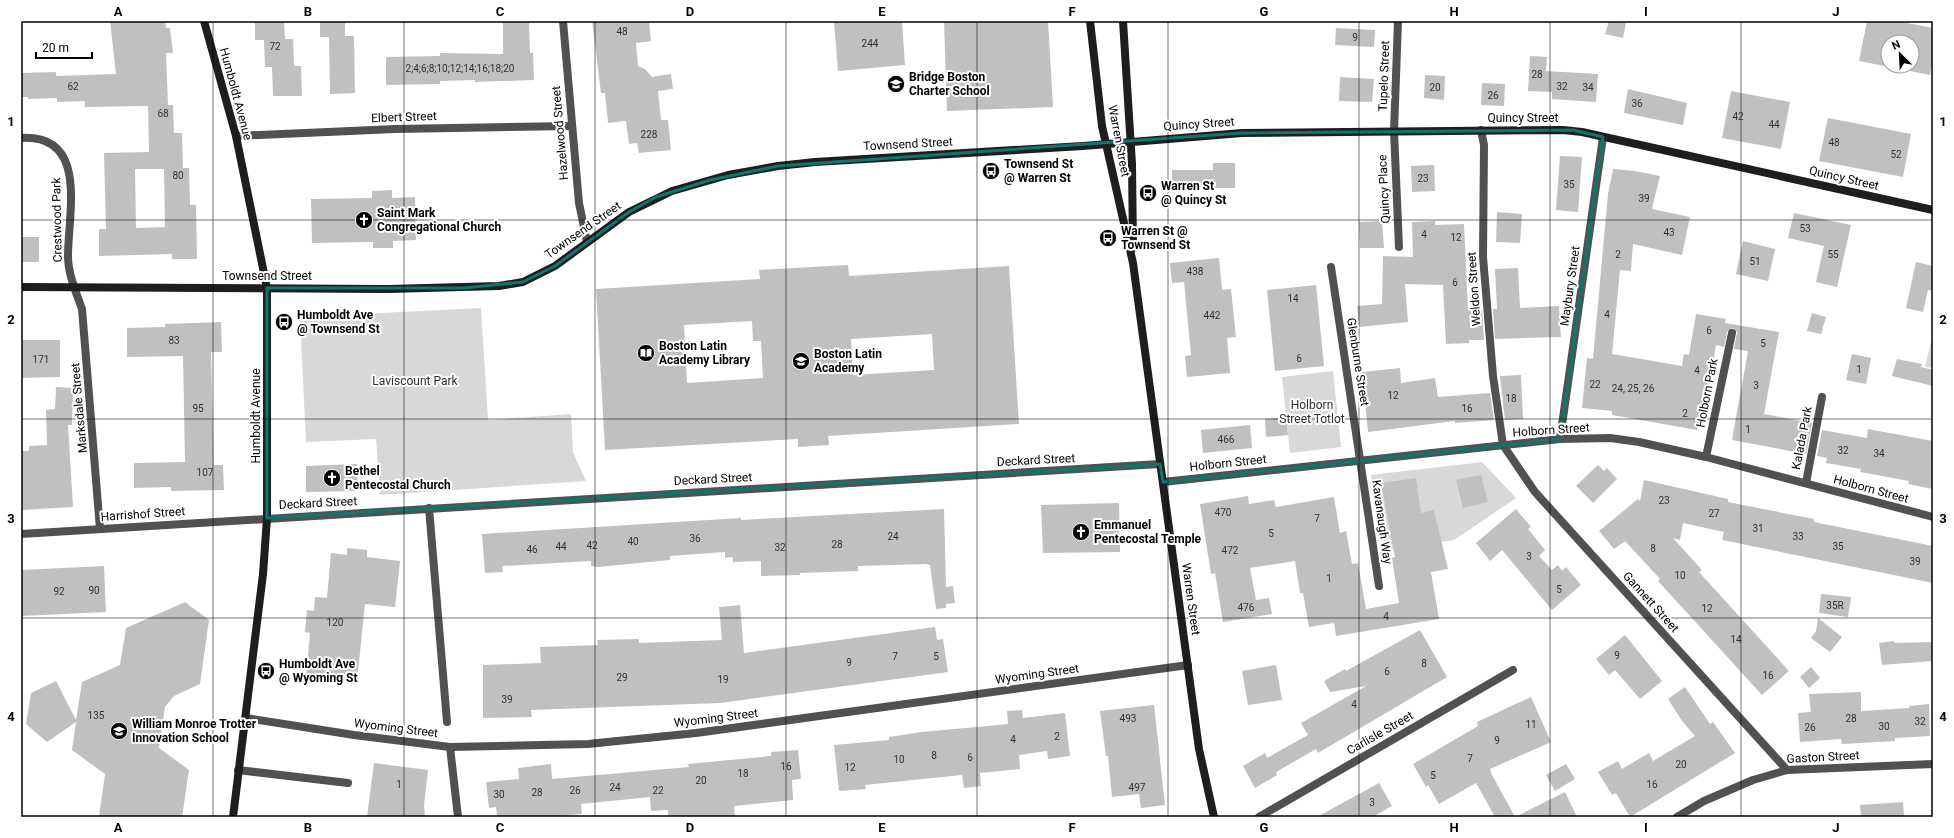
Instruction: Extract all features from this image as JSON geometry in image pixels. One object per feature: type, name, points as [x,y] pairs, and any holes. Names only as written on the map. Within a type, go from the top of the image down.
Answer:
[{"type":"main road","name":"Humboldt Avenue","points":[[204,21],[236,136],[267,288],[267,518],[263,574],[233,817]]},
{"type":"main road","name":"Warren Street","points":[[1090,21],[1100,109],[1106,144],[1133,263],[1201,762],[1214,817]]},
{"type":"main road","name":"Warren Street","points":[[1123,21],[1131,142],[1133,263]]},
{"type":"main road","name":"Quincy Street","points":[[1106,144],[1242,133],[1564,130],[1603,136],[1933,210]]},
{"type":"main road","name":"Townsend Street","points":[[21,286],[389,289],[499,286],[522,282],[555,266],[629,212],[656,197],[691,185],[745,172],[815,162],[1106,144]]},
{"type":"street","name":"Hazelwood Street","points":[[563,21],[579,203],[587,242]]},
{"type":"street","name":"Tupelo Street","points":[[1394,131],[1398,21]]},
{"type":"street","name":"Elbert Street","points":[[236,136],[395,129],[572,126]]},
{"type":"street","name":"Weldon Street","points":[[1481,130],[1484,145],[1483,257],[1493,376],[1502,445]]},
{"type":"street","name":"Quincy Place","points":[[1394,131],[1399,247]]},
{"type":"street","name":"Maybury Street","points":[[1560,439],[1603,136]]},
{"type":"street","name":"Crestwood Park","points":[[21,138],[33,137],[50,142],[59,148],[66,160],[71,184],[68,258],[73,286]]},
{"type":"street","name":"Glenburne Street","points":[[1331,267],[1362,461]]},
{"type":"street","name":"Marksdale Street","points":[[73,286],[82,309],[100,529]]},
{"type":"street","name":"Holborn Park","points":[[1706,457],[1732,333]]},
{"type":"street","name":"Kalada Park","points":[[1806,483],[1822,397]]},
{"type":"street","name":"Holborn Street","points":[[1163,482],[1560,439],[1610,438],[1639,442],[1706,457],[1933,517]]},
{"type":"street","name":"Gannett Street","points":[[1502,445],[1535,492],[1786,770]]},
{"type":"street","name":"Kavanaugh Way","points":[[1362,461],[1379,586]]},
{"type":"street","name":"Deckard Street","points":[[267,518],[1160,464]]},
{"type":"street","points":[[429,508],[447,722]]},
{"type":"street","name":"Harrishof Street","points":[[21,534],[267,518]]},
{"type":"street","name":"Wyoming Street","points":[[246,718],[450,748],[537,746],[649,739],[1188,666]]},
{"type":"street","name":"Carlisle Street","points":[[1259,817],[1513,670]]},
{"type":"street","points":[[450,748],[458,817]]},
{"type":"street","name":"Gaston Street","points":[[1677,817],[1704,800],[1753,780],[1786,770],[1933,764]]},
{"type":"street","points":[[238,770],[348,783]]},
{"type":"highlighted area","points":[[1573,130],[1603,137],[1560,439],[1163,482],[1160,464],[267,518],[267,288],[464,288],[523,282],[555,266],[629,212],[656,197],[710,180],[778,166],[1242,133]]},
{"type":"green space","name":"Laviscount Park","points":[[481,308],[488,420],[571,414],[573,452],[586,481],[380,495],[376,439],[306,442],[300,317]]},
{"type":"green space","points":[[1933,334],[1933,368],[1925,367]]},
{"type":"green space","name":"Holborn Street Totlot","points":[[1333,371],[1341,447],[1290,453],[1282,377]]},
{"type":"green space","points":[[1482,462],[1516,498],[1454,540],[1385,550],[1371,475]]},
{"type":"building","points":[[110,21],[165,21],[166,28],[170,28],[173,53],[166,53],[168,105],[173,105],[174,133],[182,133],[183,168],[189,168],[190,205],[196,205],[197,259],[172,259],[172,254],[99,256],[99,229],[106,229],[104,153],[149,152],[148,106],[85,107],[85,101],[57,102],[57,98],[28,99],[28,97],[21,97],[21,73],[56,72],[56,76],[116,74]],"holes":[[[135,169],[164,169],[165,227],[136,228]]]},
{"type":"building","points":[[255,21],[284,21],[285,39],[293,39],[294,66],[301,66],[302,96],[273,96],[272,67],[265,67],[264,40],[255,40]]},
{"type":"building","points":[[320,21],[345,21],[345,36],[354,36],[355,93],[330,94],[329,37],[320,37]]},
{"type":"building","points":[[503,21],[529,21],[530,53],[533,53],[534,80],[475,82],[475,80],[440,81],[440,84],[386,85],[386,57],[440,56],[440,53],[503,54]]},
{"type":"building","points":[[592,21],[649,21],[651,41],[636,43],[638,66],[645,69],[652,77],[671,74],[673,89],[658,91],[661,120],[668,120],[671,150],[639,153],[637,143],[629,144],[626,121],[608,123],[605,93],[601,93]]},
{"type":"building","points":[[834,21],[902,21],[905,65],[838,71]]},
{"type":"building","points":[[944,21],[1048,21],[1053,107],[947,111]]},
{"type":"building","points":[[1609,21],[1626,23],[1623,38],[1605,34]]},
{"type":"building","points":[[1867,21],[1897,21],[1933,28],[1933,57],[1930,75],[1920,73],[1920,34],[1880,34],[1880,65],[1859,61]]},
{"type":"building","points":[[1336,28],[1375,30],[1374,47],[1335,45]]},
{"type":"building","points":[[1530,56],[1547,57],[1546,71],[1598,74],[1596,102],[1552,99],[1552,92],[1528,91]]},
{"type":"building","points":[[1425,75],[1445,76],[1444,100],[1424,98]]},
{"type":"building","points":[[1340,77],[1374,79],[1372,102],[1339,101]]},
{"type":"building","points":[[1482,83],[1505,84],[1504,106],[1481,105]]},
{"type":"building","points":[[1628,89],[1687,103],[1683,125],[1624,113]]},
{"type":"building","points":[[1731,91],[1790,102],[1781,149],[1722,138]]},
{"type":"building","points":[[1828,118],[1911,134],[1903,177],[1819,161]]},
{"type":"building","points":[[1560,156],[1582,157],[1578,212],[1556,210]]},
{"type":"building","points":[[1213,163],[1235,163],[1235,188],[1172,188],[1172,170],[1213,170]]},
{"type":"building","points":[[1434,165],[1435,191],[1412,192],[1411,166]]},
{"type":"building","points":[[1613,169],[1635,171],[1660,176],[1652,209],[1690,217],[1682,255],[1633,244],[1631,271],[1620,270],[1612,354],[1682,366],[1684,354],[1689,355],[1696,314],[1726,319],[1725,323],[1779,332],[1764,414],[1812,423],[1806,454],[1732,440],[1748,351],[1734,349],[1737,332],[1733,328],[1727,332],[1724,347],[1716,345],[1709,387],[1705,386],[1697,430],[1612,415],[1612,411],[1582,408],[1587,358],[1593,359],[1608,194]]},
{"type":"building","name":"Saint Mark Congregational Church","points":[[392,190],[392,198],[415,197],[416,240],[393,241],[393,248],[373,248],[373,242],[312,243],[311,199],[372,198],[372,191]]},
{"type":"building","points":[[1497,212],[1522,214],[1520,243],[1496,242]]},
{"type":"building","points":[[1794,213],[1851,225],[1837,287],[1816,282],[1824,246],[1788,238]]},
{"type":"building","points":[[1382,221],[1384,248],[1360,248],[1359,222]]},
{"type":"building","points":[[1435,221],[1435,225],[1464,224],[1468,310],[1482,310],[1484,340],[1469,340],[1469,343],[1446,344],[1443,285],[1405,284],[1408,322],[1359,327],[1357,306],[1382,304],[1383,256],[1413,257],[1412,222]]},
{"type":"building","points":[[21,237],[39,237],[39,262],[21,262]]},
{"type":"building","points":[[1743,241],[1775,249],[1768,281],[1736,274]]},
{"type":"building","points":[[1219,258],[1222,290],[1231,289],[1236,337],[1227,338],[1230,373],[1187,377],[1185,356],[1191,355],[1184,282],[1172,283],[1170,263]]},
{"type":"building","points":[[1916,262],[1933,266],[1933,291],[1928,290],[1923,312],[1906,308]]},
{"type":"building","points":[[848,265],[849,276],[1009,266],[1019,424],[828,436],[829,445],[798,447],[798,439],[605,450],[596,289],[760,279],[759,270]],"holes":[[[752,321],[753,341],[761,341],[763,378],[687,383],[684,325]],[[932,334],[934,370],[853,375],[851,339]]]},
{"type":"building","points":[[1518,268],[1520,308],[1559,306],[1561,337],[1495,339],[1493,309],[1497,309],[1495,269]]},
{"type":"building","points":[[1316,285],[1324,366],[1275,371],[1267,290]]},
{"type":"building","points":[[1812,313],[1826,317],[1821,334],[1807,331]]},
{"type":"building","points":[[221,322],[222,352],[211,352],[214,465],[223,465],[224,490],[171,491],[171,487],[134,488],[134,463],[185,462],[183,356],[127,357],[127,328],[165,327],[165,324]]},
{"type":"building","points":[[21,340],[60,340],[60,377],[21,378]]},
{"type":"building","points":[[1852,354],[1871,358],[1866,384],[1846,380]]},
{"type":"building","points":[[1897,359],[1922,364],[1921,367],[1933,370],[1933,386],[1892,376]]},
{"type":"building","points":[[1400,368],[1401,383],[1435,378],[1438,397],[1490,393],[1494,420],[1455,423],[1455,421],[1368,432],[1362,372]]},
{"type":"building","points":[[1521,375],[1523,419],[1505,420],[1500,376]]},
{"type":"building","points":[[56,387],[73,388],[72,425],[68,425],[73,507],[21,510],[21,451],[29,451],[29,446],[47,445],[46,410],[55,409]]},
{"type":"building","points":[[1286,417],[1288,435],[1266,437],[1265,419]]},
{"type":"building","points":[[1250,425],[1252,448],[1203,453],[1201,430]]},
{"type":"building","points":[[1868,429],[1933,441],[1933,489],[1908,484],[1909,481],[1860,472],[1861,469],[1826,463],[1827,458],[1817,456],[1822,430],[1867,438]]},
{"type":"building","name":"Bethel Pentecostal Church","points":[[357,464],[358,491],[306,492],[306,466]]},
{"type":"building","points":[[1598,465],[1604,471],[1607,468],[1617,479],[1593,503],[1576,486]]},
{"type":"building","points":[[1481,475],[1488,502],[1463,508],[1456,480]]},
{"type":"building","points":[[1416,478],[1421,513],[1434,510],[1448,569],[1431,572],[1439,619],[1336,636],[1334,623],[1309,627],[1303,593],[1300,593],[1295,561],[1250,568],[1256,600],[1269,598],[1272,614],[1223,622],[1215,573],[1211,574],[1200,504],[1248,496],[1249,504],[1274,500],[1276,507],[1334,497],[1340,533],[1346,531],[1352,564],[1358,563],[1366,609],[1399,603],[1392,558],[1395,557],[1381,483]]},
{"type":"building","points":[[1644,480],[1728,499],[1728,502],[1814,519],[1814,522],[1933,546],[1933,583],[1722,540],[1724,532],[1683,523],[1680,540],[1673,538],[1702,570],[1699,572],[1789,671],[1762,695],[1658,581],[1660,579],[1625,541],[1614,549],[1599,531],[1638,499],[1640,501]]},
{"type":"building","name":"Emmanuel Pentecostal Temple","points":[[1119,503],[1120,552],[1043,553],[1041,505]]},
{"type":"building","points":[[944,509],[946,587],[953,586],[955,603],[946,604],[946,608],[936,609],[930,565],[926,564],[858,566],[858,571],[761,576],[761,561],[733,562],[733,557],[725,558],[725,552],[670,556],[670,560],[598,567],[591,566],[591,561],[502,566],[503,572],[485,573],[482,534],[741,518],[741,520]]},
{"type":"building","points":[[1516,509],[1531,527],[1528,529],[1545,550],[1539,556],[1552,570],[1558,565],[1562,571],[1566,567],[1581,585],[1552,610],[1502,550],[1490,561],[1476,543]]},
{"type":"building","points":[[347,548],[367,550],[367,557],[400,561],[395,607],[365,604],[357,681],[306,677],[310,633],[305,632],[307,610],[314,611],[315,597],[327,598],[331,553],[347,555]]},
{"type":"building","points":[[104,566],[106,612],[21,616],[21,570]]},
{"type":"building","points":[[1821,594],[1851,597],[1848,617],[1819,613]]},
{"type":"building","name":"William Monroe Trotter Innovation School","points":[[185,602],[209,620],[200,684],[174,696],[165,707],[159,748],[189,770],[182,817],[99,817],[105,774],[72,750],[76,722],[47,742],[26,724],[31,693],[56,681],[76,720],[82,682],[120,665],[126,628]]},
{"type":"building","points":[[740,605],[744,653],[935,627],[937,640],[943,639],[948,672],[720,703],[531,710],[532,717],[483,718],[483,665],[541,663],[540,647],[598,645],[597,640],[639,639],[639,643],[722,640],[719,607]]},
{"type":"building","points":[[1818,618],[1842,637],[1830,652],[1811,638],[1816,631]]},
{"type":"building","points":[[1420,630],[1447,677],[1318,753],[1316,749],[1276,772],[1277,775],[1255,788],[1243,766],[1265,753],[1267,758],[1308,735],[1301,723],[1366,686],[1330,692],[1324,681],[1345,669],[1346,671]]},
{"type":"building","points":[[1625,635],[1662,681],[1640,699],[1615,670],[1609,675],[1596,659]]},
{"type":"building","points":[[1894,641],[1895,643],[1933,642],[1933,661],[1882,665],[1879,643]]},
{"type":"building","points":[[1276,665],[1282,700],[1248,705],[1242,671]]},
{"type":"building","points":[[1811,667],[1820,678],[1809,688],[1800,677]]},
{"type":"building","points":[[1685,687],[1710,724],[1713,722],[1735,753],[1630,817],[1616,793],[1612,795],[1598,772],[1618,761],[1622,769],[1649,753],[1653,761],[1695,736],[1682,721],[1668,699]]},
{"type":"building","points":[[1861,692],[1861,711],[1909,708],[1909,706],[1929,704],[1930,736],[1895,738],[1895,741],[1842,744],[1841,739],[1800,742],[1798,713],[1811,712],[1809,694]]},
{"type":"building","points":[[1531,697],[1551,742],[1490,769],[1515,817],[1495,817],[1476,783],[1439,804],[1428,785],[1426,787],[1413,764],[1478,726],[1477,722]]},
{"type":"building","points":[[1154,705],[1165,805],[1141,808],[1139,794],[1112,797],[1108,756],[1106,756],[1100,711]]},
{"type":"building","points":[[1022,710],[1023,718],[1065,713],[1070,756],[1048,759],[1047,751],[1019,755],[1020,769],[980,773],[981,786],[964,788],[962,775],[865,785],[866,789],[839,791],[834,745],[889,740],[889,737],[922,732],[1008,724],[1007,711]]},
{"type":"building","points":[[798,750],[801,779],[792,780],[793,800],[734,806],[735,817],[668,817],[668,810],[651,811],[650,797],[581,804],[582,814],[549,817],[497,817],[496,807],[489,808],[486,782],[519,779],[518,768],[551,764],[552,779],[689,767],[688,764],[771,756],[771,752]]},
{"type":"building","points":[[374,763],[428,770],[424,805],[425,817],[367,817]]},
{"type":"building","points":[[1566,764],[1575,779],[1555,791],[1546,775]]},
{"type":"building","points":[[1379,783],[1392,806],[1373,817],[1317,817]]},
{"type":"building","points":[[1565,792],[1577,817],[1515,817]]},
{"type":"building","points":[[1903,802],[1904,817],[1861,817],[1860,805]]},
{"type":"place","name":"Bridge Boston Charter School","points":[[896,84]]},
{"type":"place","name":"Townsend St @ Warren St","points":[[991,171]]},
{"type":"place","name":"Warren St @ Quincy St","points":[[1148,193]]},
{"type":"place","name":"Saint Mark Congregational Church","points":[[364,220]]},
{"type":"place","name":"Warren St @ Townsend St","points":[[1108,238]]},
{"type":"place","name":"Humboldt Ave @ Townsend St","points":[[284,322]]},
{"type":"place","name":"Boston Latin Academy Library","points":[[646,353]]},
{"type":"place","name":"Boston Latin Academy","points":[[801,361]]},
{"type":"place","name":"Bethel Pentecostal Church","points":[[332,478]]},
{"type":"place","name":"Emmanuel Pentecostal Temple","points":[[1081,532]]},
{"type":"place","name":"Humboldt Ave @ Wyoming St","points":[[266,671]]},
{"type":"place","name":"William Monroe Trotter Innovation School","points":[[119,731]]}]
